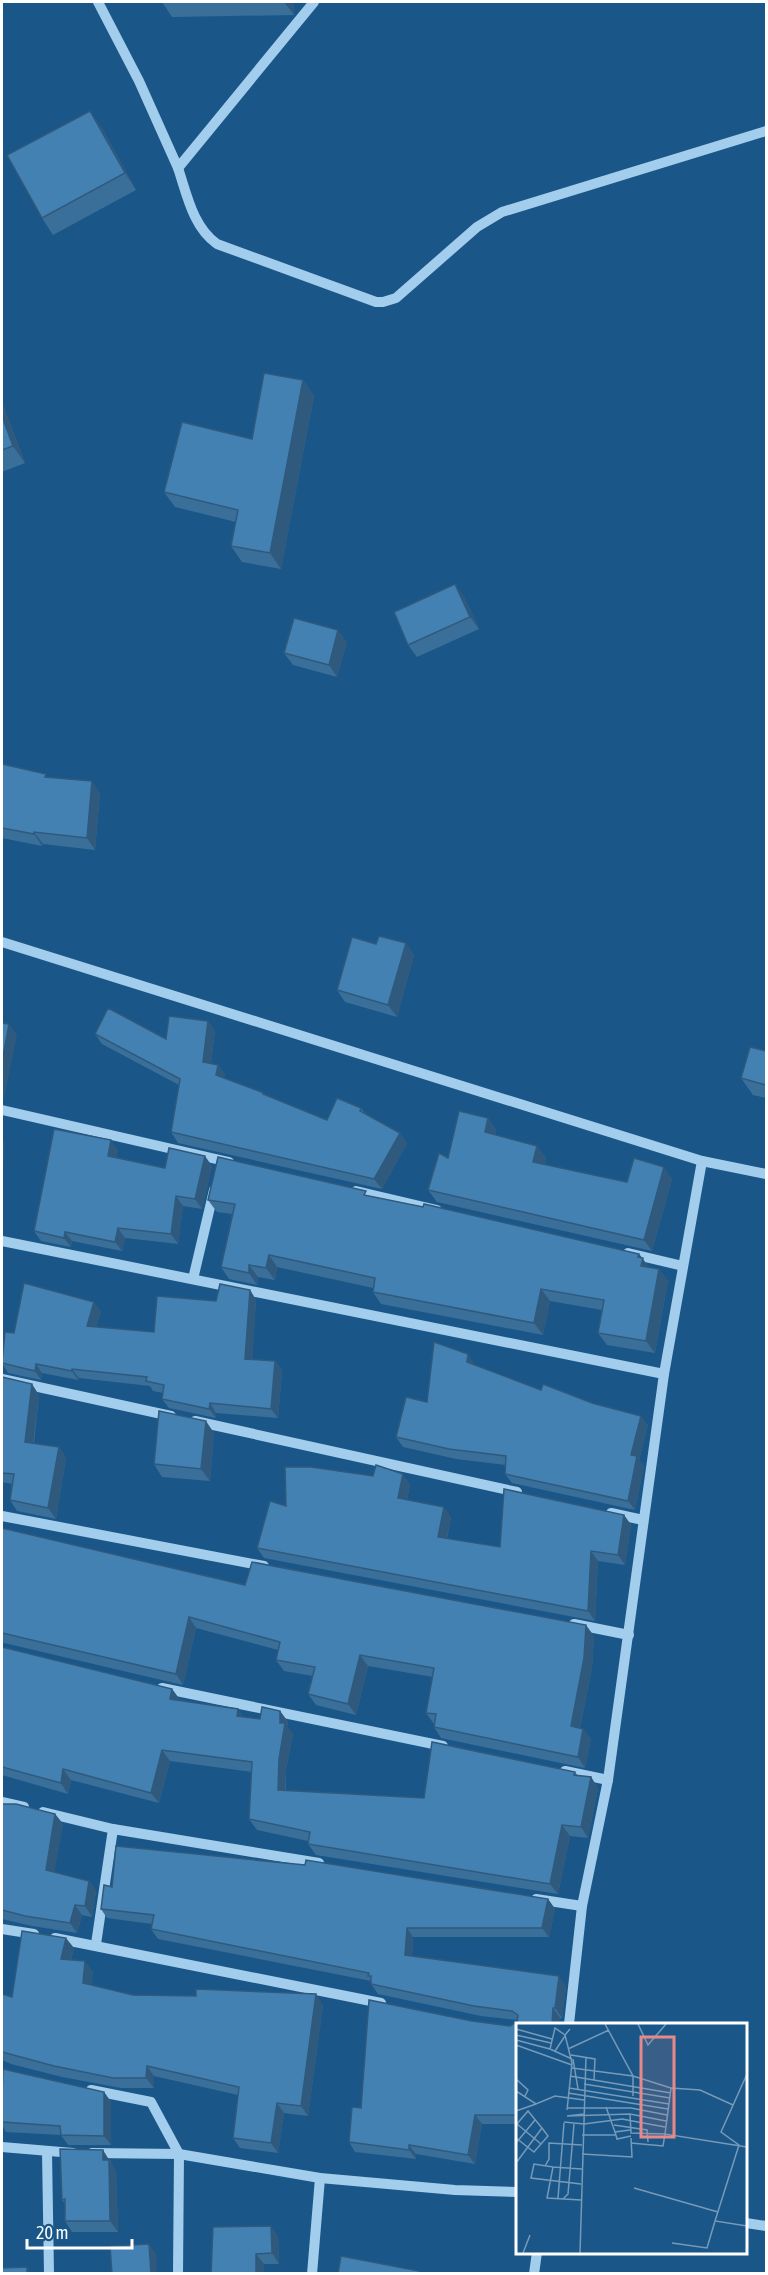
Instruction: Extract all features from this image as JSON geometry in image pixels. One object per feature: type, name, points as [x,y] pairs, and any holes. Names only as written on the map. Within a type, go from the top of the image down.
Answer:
[{"type":"street","points":[[98,2],[139,81],[178,168],[199,227],[206,237],[217,244],[376,302],[383,302],[402,294],[477,227],[502,212],[766,131]]},
{"type":"street","points":[[178,168],[314,2]]},
{"type":"street","points":[[2,942],[702,1161],[766,1174]]},
{"type":"street","points":[[2,1110],[218,1171],[244,1166]]},
{"type":"street","points":[[569,2023],[582,1906],[608,1780],[664,1374],[702,1161]]},
{"type":"street","points":[[193,1279],[218,1171]]},
{"type":"street","points":[[348,1189],[452,1213]]},
{"type":"street","points":[[2,1241],[664,1374]]},
{"type":"street","points":[[614,1250],[683,1266]]},
{"type":"street","points":[[2,1379],[176,1417]]},
{"type":"street","points":[[188,1420],[526,1494]]},
{"type":"street","points":[[596,1509],[643,1520]]},
{"type":"street","points":[[2,1516],[280,1569]]},
{"type":"street","points":[[560,1622],[629,1635]]},
{"type":"street","points":[[151,1686],[456,1749]]},
{"type":"street","points":[[550,1768],[608,1780]]},
{"type":"street","points":[[2,1802],[113,1829],[336,1866]]},
{"type":"street","points":[[96,1944],[113,1829]]},
{"type":"street","points":[[523,1896],[582,1906]]},
{"type":"street","points":[[2,1929],[96,1944],[387,2004]]},
{"type":"street","points":[[82,2088],[151,2102],[179,2154],[178,2274]]},
{"type":"street","points":[[2,2147],[47,2152],[179,2154],[320,2178],[455,2190],[516,2192]]},
{"type":"street","points":[[47,2152],[49,2274]]},
{"type":"street","points":[[312,2274],[320,2178]]},
{"type":"street","points":[[747,2223],[766,2226]]},
{"type":"street","points":[[534,2274],[537,2254]]},
{"type":"building","points":[[90,111],[125,173],[42,218],[7,155]]},
{"type":"building","points":[[264,373],[303,380],[270,553],[231,546],[238,510],[164,492],[182,422],[252,439]]},
{"type":"building","points":[[2,416],[13,446],[2,450]]},
{"type":"building","points":[[455,584],[470,617],[408,645],[394,612]]},
{"type":"building","points":[[294,618],[338,630],[329,665],[284,653]]},
{"type":"building","points":[[2,764],[46,774],[45,777],[92,781],[87,838],[34,832],[34,834],[2,828]]},
{"type":"building","points":[[379,936],[406,943],[388,1005],[337,990],[352,937],[376,944]]},
{"type":"building","points":[[108,1008],[166,1039],[169,1016],[208,1021],[203,1062],[218,1065],[216,1075],[327,1120],[337,1098],[361,1108],[360,1111],[400,1133],[374,1179],[171,1132],[180,1079],[95,1034]]},
{"type":"building","points":[[2,1023],[9,1024],[2,1062]]},
{"type":"building","points":[[750,1047],[766,1051],[766,1085],[741,1078]]},
{"type":"building","points":[[459,1111],[488,1118],[485,1132],[537,1146],[533,1162],[627,1182],[634,1158],[664,1167],[644,1240],[428,1190],[439,1153],[448,1158]]},
{"type":"building","points":[[54,1129],[111,1140],[108,1156],[165,1168],[169,1148],[205,1156],[195,1199],[176,1196],[171,1234],[118,1228],[115,1242],[65,1232],[64,1238],[34,1231]]},
{"type":"building","points":[[218,1157],[366,1191],[364,1195],[423,1207],[424,1204],[639,1254],[638,1257],[643,1258],[641,1266],[659,1269],[646,1341],[598,1333],[604,1300],[541,1289],[534,1323],[373,1292],[375,1278],[269,1255],[266,1268],[249,1265],[249,1273],[221,1267],[235,1204],[208,1200]]},
{"type":"building","points":[[24,1283],[94,1302],[87,1326],[154,1332],[157,1296],[216,1301],[220,1284],[250,1290],[245,1359],[275,1361],[271,1409],[210,1403],[209,1409],[162,1399],[164,1385],[146,1381],[147,1377],[72,1369],[72,1371],[36,1364],[35,1371],[2,1363],[5,1332],[14,1333]]},
{"type":"building","points":[[434,1342],[468,1354],[467,1362],[541,1390],[543,1384],[592,1403],[641,1416],[631,1455],[637,1456],[628,1501],[505,1474],[506,1456],[449,1449],[396,1437],[406,1397],[427,1402]]},
{"type":"building","points":[[2,1377],[32,1384],[25,1442],[59,1447],[48,1508],[10,1500],[14,1474],[2,1473]]},
{"type":"building","points":[[159,1411],[206,1421],[201,1469],[154,1464]]},
{"type":"building","points":[[376,1465],[403,1474],[398,1498],[444,1507],[438,1537],[500,1547],[504,1489],[624,1515],[618,1555],[591,1551],[588,1611],[257,1548],[270,1501],[286,1506],[285,1467],[311,1467],[373,1476]]},
{"type":"building","points":[[2,1528],[245,1585],[252,1562],[586,1625],[584,1658],[571,1726],[583,1729],[578,1757],[434,1727],[436,1714],[426,1713],[434,1668],[360,1655],[348,1704],[308,1694],[315,1667],[276,1660],[280,1642],[189,1617],[176,1674],[2,1633]]},
{"type":"building","points":[[2,1647],[172,1689],[170,1699],[238,1709],[237,1716],[260,1719],[262,1707],[280,1711],[280,1723],[285,1723],[279,1759],[278,1790],[424,1798],[432,1742],[591,1777],[581,1827],[562,1825],[550,1884],[308,1844],[310,1832],[249,1819],[252,1762],[162,1750],[151,1793],[63,1769],[61,1783],[2,1767]]},
{"type":"building","points":[[2,1804],[16,1804],[55,1814],[46,1870],[89,1881],[85,1906],[75,1905],[70,1923],[2,1910]]},
{"type":"building","points":[[116,1846],[305,1865],[306,1860],[548,1899],[542,1928],[407,1928],[405,1955],[559,1976],[552,2023],[516,2023],[516,2115],[475,2115],[468,2155],[409,2145],[409,2150],[349,2142],[352,2107],[361,2108],[369,2000],[472,2021],[510,2026],[517,2022],[518,2015],[512,2011],[474,2006],[371,1984],[369,1973],[151,1929],[154,1915],[101,1909],[104,1885],[112,1887]]},
{"type":"building","points":[[22,1931],[66,1938],[61,1959],[85,1961],[83,1983],[133,1995],[196,1996],[196,1989],[316,1994],[301,2106],[277,2103],[271,2143],[233,2138],[239,2087],[147,2066],[146,2078],[113,2078],[2,2052],[2,1994],[12,1997]]},
{"type":"building","points":[[3,2069],[104,2092],[104,2136],[61,2135],[60,2126],[2,2122]]},
{"type":"building","points":[[60,2149],[103,2150],[103,2160],[109,2160],[110,2221],[65,2221]]},
{"type":"building","points":[[271,2226],[272,2253],[256,2254],[256,2274],[211,2274],[213,2227]]},
{"type":"building","points":[[149,2244],[151,2274],[112,2274],[110,2246]]},
{"type":"building","points":[[341,2256],[419,2271],[419,2274],[338,2274]]},
{"type":"building","points":[[27,2267],[27,2274],[2,2274],[2,2268]]}]
